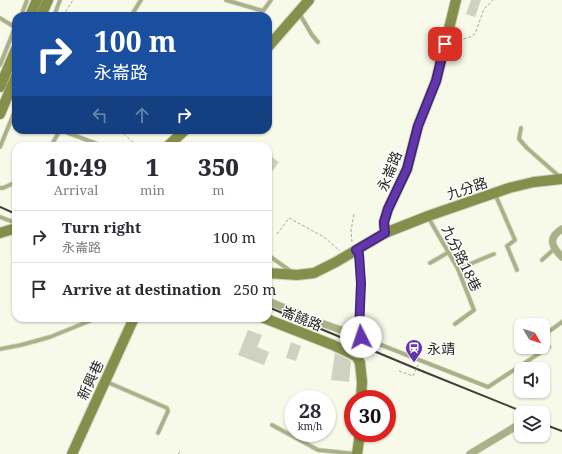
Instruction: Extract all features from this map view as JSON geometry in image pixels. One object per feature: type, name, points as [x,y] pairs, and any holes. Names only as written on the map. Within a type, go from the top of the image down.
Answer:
[{"type":"street","points":[[32,12],[37,0]]},
{"type":"street","points":[[43,12],[48,0]]},
{"type":"street","points":[[272,43],[309,0]]},
{"type":"street","name":"永崙路","points":[[385,233],[384,222],[388,209],[407,169],[418,126],[436,81],[456,0]]},
{"type":"street","points":[[0,87],[12,58]]},
{"type":"street","points":[[0,114],[12,86]]},
{"type":"street","points":[[172,142],[181,134]]},
{"type":"street","name":"九分路","points":[[385,233],[428,216],[509,188],[534,182],[562,179]]},
{"type":"street","points":[[0,233],[12,229]]},
{"type":"street","points":[[562,229],[555,233],[552,241],[554,249],[562,257]]},
{"type":"street","points":[[272,273],[297,276],[314,272],[336,262],[385,233]]},
{"type":"street","points":[[356,250],[359,254],[361,283],[359,331],[361,337]]},
{"type":"street","points":[[272,303],[321,323],[361,337]]},
{"type":"street","name":"崙饒路","points":[[272,321],[333,345],[357,357],[360,363],[362,390]]},
{"type":"street","name":"新興巷","points":[[72,454],[132,322]]},
{"type":"street","points":[[470,454],[514,426]]},
{"type":"street","points":[[357,454],[359,442]]},
{"type":"lane","points":[[22,12],[27,0]]},
{"type":"lane","points":[[56,12],[60,0]]},
{"type":"lane","points":[[134,12],[141,0]]},
{"type":"lane","points":[[226,0],[263,11],[271,0]]},
{"type":"lane","points":[[299,13],[318,42]]},
{"type":"lane","points":[[0,18],[12,25]]},
{"type":"lane","points":[[0,65],[12,36]]},
{"type":"lane","points":[[0,147],[12,118]]},
{"type":"lane","points":[[521,128],[519,139],[562,179]]},
{"type":"lane","points":[[71,134],[92,142]]},
{"type":"lane","points":[[0,188],[12,184]]},
{"type":"lane","points":[[495,193],[515,240],[507,246],[517,270]]},
{"type":"lane","name":"九分路18巷","points":[[428,216],[458,269],[474,310],[455,324]]},
{"type":"lane","points":[[0,217],[12,222]]},
{"type":"lane","points":[[542,260],[554,249]]},
{"type":"lane","points":[[430,263],[449,252]]},
{"type":"lane","points":[[458,269],[494,254]]},
{"type":"lane","points":[[272,258],[297,276]]},
{"type":"lane","points":[[0,349],[50,337],[87,322]]},
{"type":"lane","points":[[550,330],[562,322]]},
{"type":"lane","points":[[361,337],[488,387],[538,354]]},
{"type":"lane","points":[[105,381],[167,408],[168,411],[158,433]]},
{"type":"lane","points":[[272,425],[318,450],[357,454]]},
{"type":"path","points":[[66,12],[73,0]]},
{"type":"path","points":[[445,44],[470,37],[474,34],[484,9],[493,0]]},
{"type":"path","points":[[124,134],[133,142]]},
{"type":"path","points":[[354,214],[351,241],[356,250]]},
{"type":"path","points":[[277,234],[289,218],[324,236],[346,256]]},
{"type":"path","points":[[68,322],[69,329]]},
{"type":"path","points":[[399,371],[413,376],[418,365]]},
{"type":"building","points":[[471,0],[481,0],[475,17],[466,14]]},
{"type":"building","points":[[272,157],[279,162],[272,172]]},
{"type":"building","points":[[248,330],[262,335],[257,347],[269,352],[264,365],[238,355]]},
{"type":"building","points":[[291,342],[301,346],[296,361],[286,358]]},
{"type":"building","points":[[335,353],[351,362],[349,382],[331,380]]},
{"type":"railway","points":[[0,207],[12,212]]},
{"type":"railway","points":[[272,309],[514,408]]},
{"type":"railway","points":[[550,427],[562,431]]},
{"type":"place","name":"永靖","points":[[414,363]]},
{"type":"route","points":[[361,337],[359,331],[361,283],[359,254],[356,250],[385,233],[384,222],[388,209],[407,169],[418,126],[436,81],[445,44]]}]
